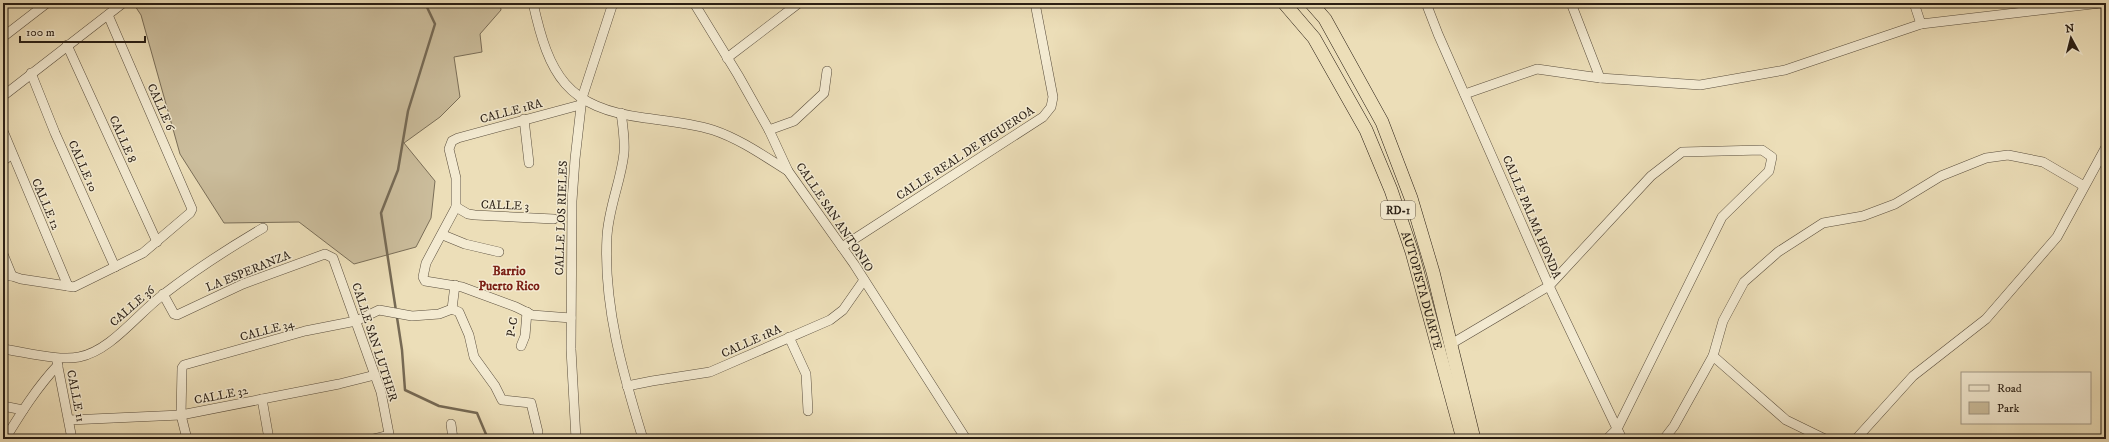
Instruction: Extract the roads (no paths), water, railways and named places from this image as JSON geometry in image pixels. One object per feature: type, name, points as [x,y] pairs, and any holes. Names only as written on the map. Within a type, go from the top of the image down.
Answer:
[{"type":"highway","name":"AUTOPISTA DUARTE","points":[[1284,3],[1314,38],[1366,130],[1391,190],[1412,252],[1463,439]]},
{"type":"highway","name":"AUTOPISTA DUARTE","points":[[1311,3],[1325,19],[1382,122],[1411,198],[1433,272],[1474,439]]},
{"type":"street","points":[[3,37],[47,3]]},
{"type":"street","points":[[4,91],[31,73],[123,3]]},
{"type":"street","points":[[532,3],[542,39],[554,70],[565,85],[581,101],[621,113],[714,130],[738,140],[788,171]]},
{"type":"street","name":"CALLE LOS RIELES","points":[[576,439],[571,318],[572,201],[581,101],[613,3]]},
{"type":"street","name":"CALLE SAN ANTONIO","points":[[694,3],[769,130],[788,171],[864,280],[966,439]]},
{"type":"street","points":[[726,58],[798,3]]},
{"type":"street","name":"CALLE REAL DE FIGUEROA","points":[[842,247],[1043,117],[1051,107],[1053,97],[1035,3]]},
{"type":"street","name":"CALLE PALMA HONDA","points":[[1426,3],[1438,34],[1549,286],[1622,439]]},
{"type":"street","points":[[1570,3],[1600,78]]},
{"type":"street","points":[[1914,3],[1921,24]]},
{"type":"street","points":[[1465,94],[1536,69],[1600,78],[1700,85],[1785,70],[1921,24],[2101,3]]},
{"type":"street","name":"CALLE 6","points":[[108,15],[192,209],[190,213],[157,242]]},
{"type":"street","name":"CALLE 8","points":[[67,46],[157,242]]},
{"type":"street","points":[[769,130],[794,121],[824,93],[827,71]]},
{"type":"street","name":"CALLE 10","points":[[31,73],[55,133],[115,267]]},
{"type":"street","name":"CALLE 1RA","points":[[456,207],[456,178],[449,149],[450,144],[458,138],[581,101]]},
{"type":"street","points":[[621,113],[625,138],[624,154],[610,209],[606,275],[609,300],[627,386],[643,439]]},
{"type":"street","points":[[524,119],[529,163]]},
{"type":"street","name":"CALLE 12","points":[[3,131],[68,286]]},
{"type":"street","points":[[1856,439],[1913,376],[1986,319],[2057,237],[2106,147]]},
{"type":"street","points":[[1451,344],[1549,286],[1651,176],[1682,152],[1762,150],[1772,157],[1769,171],[1722,217],[1617,429],[1607,439]]},
{"type":"street","points":[[3,161],[12,154]]},
{"type":"street","points":[[1664,439],[1674,426],[1713,356],[1723,321],[1744,282],[1778,252],[1823,223],[1863,216],[1895,204],[1941,176],[1986,158],[2008,155],[2043,162],[2084,186]]},
{"type":"street","points":[[456,207],[443,235],[426,263],[424,279],[455,285],[516,306],[532,315],[571,318]]},
{"type":"street","name":"CALLE 3","points":[[456,207],[468,214],[475,215],[554,219]]},
{"type":"street","name":"CALLE 36","points":[[3,349],[57,361],[78,357],[93,352],[123,331],[163,294],[263,228]]},
{"type":"street","points":[[443,235],[465,244],[499,252]]},
{"type":"street","points":[[3,254],[8,276],[74,287],[143,253],[157,242]]},
{"type":"street","name":"LA ESPERANZA","points":[[163,294],[175,315],[243,284],[325,254],[330,255]]},
{"type":"street","name":"CALLE SAN LUTHER","points":[[330,255],[333,258],[381,392],[389,437]]},
{"type":"street","name":"CALLE 1RA","points":[[627,386],[710,372],[830,320],[843,310],[864,280]]},
{"type":"street","points":[[455,285],[452,309],[460,312],[469,335],[474,357],[495,386],[502,400],[531,403],[538,432]]},
{"type":"street","name":"CALLE 34","points":[[181,414],[182,368],[184,365],[305,331],[356,321],[379,310],[412,316],[439,314],[452,309]]},
{"type":"street","name":"P-C","points":[[521,346],[525,336],[527,312]]},
{"type":"street","points":[[789,337],[806,374],[808,411]]},
{"type":"street","points":[[1713,356],[1786,420],[1825,439]]},
{"type":"street","points":[[5,439],[57,361]]},
{"type":"street","name":"CALLE 11","points":[[57,361],[72,439]]},
{"type":"street","name":"CALLE 32","points":[[69,420],[181,414],[262,399],[375,375]]},
{"type":"street","points":[[262,399],[269,439]]},
{"type":"street","points":[[3,406],[23,410]]},
{"type":"street","points":[[181,414],[187,439]]},
{"type":"street","points":[[451,424],[453,439]]},
{"type":"street","points":[[373,439],[389,437]]},
{"type":"waterway","points":[[425,3],[435,24],[408,111],[398,170],[381,213],[402,350],[405,390],[439,406],[477,413],[488,439]]},
{"type":"district","name":"Barrio Puerto Rico","points":[[509,278]]}]
